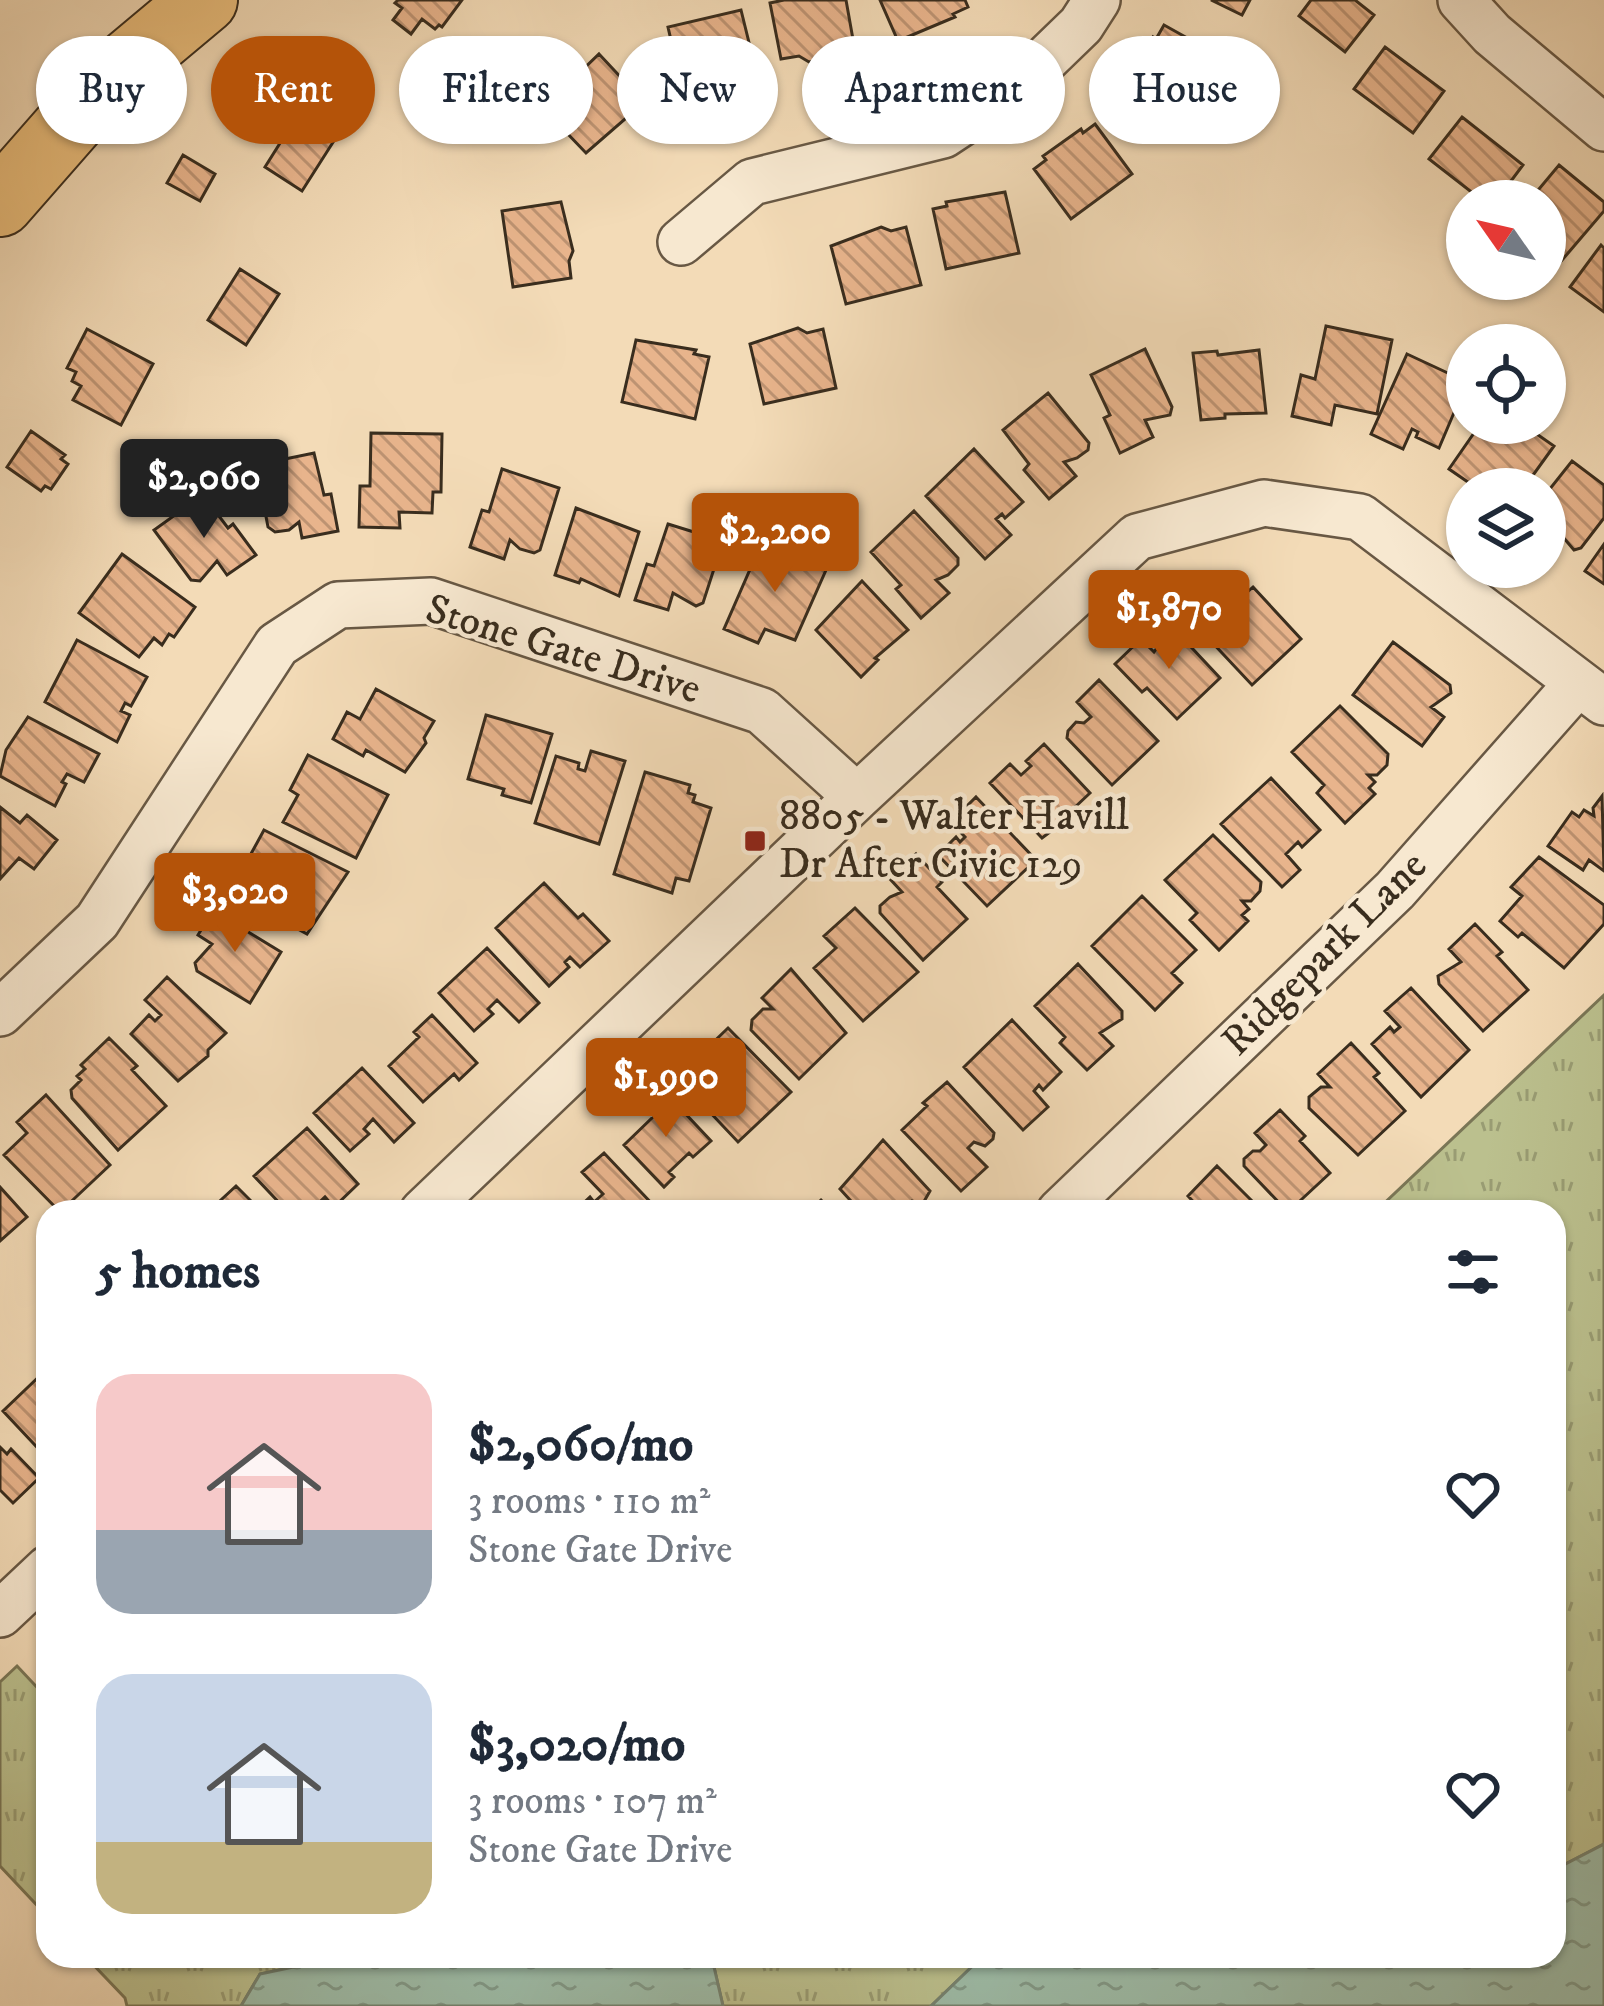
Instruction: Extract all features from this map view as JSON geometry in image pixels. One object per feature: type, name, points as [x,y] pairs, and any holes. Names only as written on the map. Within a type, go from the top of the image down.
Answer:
[{"type":"main road","points":[[0,202],[106,82],[203,0]]},
{"type":"street","points":[[681,242],[752,182],[943,135],[1019,85],[1081,25],[1097,0]]},
{"type":"street","points":[[1460,0],[1492,34],[1604,128]]},
{"type":"street","points":[[436,1200],[857,796],[1137,537],[1264,503],[1360,518],[1590,693]]},
{"type":"street","name":"Stone Gate Drive","points":[[0,1012],[97,921],[277,645],[338,605],[431,602],[762,711],[857,796]]},
{"type":"street","name":"Ridgepark Lane","points":[[1072,1200],[1395,890],[1590,693]]},
{"type":"street","points":[[0,1614],[36,1580]]},
{"type":"green space","points":[[1604,995],[1604,1844],[1566,1864],[1566,1200],[1388,1200]]},
{"type":"green space","points":[[17,1666],[36,1686],[36,1904],[0,1866],[0,1682]]},
{"type":"green space","points":[[96,1968],[289,1968],[260,1974],[241,2006],[127,2006]]},
{"type":"green space","points":[[714,1968],[971,1968],[931,2006],[723,2006]]},
{"type":"water","points":[[1604,1844],[1604,2006],[931,2006],[971,1968],[1566,1968],[1566,1864]]},
{"type":"water","points":[[289,1968],[714,1968],[723,2006],[241,2006],[260,1974]]},
{"type":"building","points":[[462,0],[442,27],[435,29],[422,19],[411,34],[393,20],[402,8],[395,3]]},
{"type":"building","points":[[846,0],[852,36],[802,36],[802,58],[781,59],[770,3]]},
{"type":"building","points":[[880,0],[965,0],[968,7],[955,17],[910,36],[896,36]]},
{"type":"building","points":[[1211,0],[1250,0],[1242,15]]},
{"type":"building","points":[[1311,0],[1355,0],[1374,15],[1345,52],[1299,16]]},
{"type":"building","points":[[741,10],[747,36],[670,36],[668,27]]},
{"type":"building","points":[[1164,25],[1184,36],[1158,36]]},
{"type":"building","points":[[1385,47],[1444,91],[1413,133],[1354,89]]},
{"type":"building","points":[[599,54],[617,73],[617,126],[586,153],[577,144],[593,144],[593,60]]},
{"type":"building","points":[[1462,117],[1523,165],[1512,180],[1456,180],[1429,159]]},
{"type":"building","points":[[1089,128],[1089,144],[1110,144],[1132,174],[1071,219],[1034,169],[1046,160],[1043,156],[1081,129],[1083,133]]},
{"type":"building","points":[[280,144],[332,144],[302,191],[265,167]]},
{"type":"building","points":[[183,155],[215,174],[200,201],[167,183]]},
{"type":"building","points":[[1559,165],[1604,202],[1604,211],[1566,255],[1566,180],[1546,180]]},
{"type":"building","points":[[1005,192],[1019,253],[946,269],[933,209],[947,206],[946,202]]},
{"type":"building","points":[[561,202],[573,251],[571,278],[513,287],[502,211]]},
{"type":"building","points":[[881,227],[891,231],[906,227],[921,285],[846,304],[831,246]]},
{"type":"building","points":[[1601,245],[1604,248],[1604,312],[1570,287]]},
{"type":"building","points":[[240,269],[279,294],[246,345],[208,320]]},
{"type":"building","points":[[1326,326],[1392,340],[1377,414],[1335,405],[1331,425],[1292,416],[1301,375],[1315,379]]},
{"type":"building","points":[[798,328],[807,333],[823,329],[836,388],[764,404],[750,344]]},
{"type":"building","points":[[87,329],[153,364],[121,425],[73,400],[81,386],[72,381],[76,372],[67,368]]},
{"type":"building","points":[[636,340],[696,350],[694,354],[709,357],[695,419],[622,402]]},
{"type":"building","points":[[1145,349],[1172,407],[1170,415],[1145,420],[1153,437],[1120,453],[1104,418],[1110,415],[1091,375]]},
{"type":"building","points":[[1259,350],[1266,413],[1201,420],[1193,353]]},
{"type":"building","points":[[1407,354],[1446,372],[1446,432],[1439,448],[1416,437],[1418,432],[1412,429],[1403,449],[1371,434]]},
{"type":"building","points":[[1048,393],[1089,443],[1088,450],[1064,462],[1076,476],[1049,499],[1024,470],[1029,464],[1003,430]]},
{"type":"building","points":[[31,431],[65,455],[61,459],[68,464],[51,489],[45,486],[41,491],[7,467]]},
{"type":"building","points":[[371,433],[442,434],[441,492],[433,492],[432,513],[399,512],[400,528],[359,527],[360,486],[370,486]]},
{"type":"building","points":[[1466,444],[1554,446],[1538,468],[1450,468]]},
{"type":"building","points":[[974,449],[1023,502],[1005,518],[1002,514],[996,519],[1011,535],[985,559],[926,496]]},
{"type":"building","points":[[314,453],[324,495],[331,494],[338,531],[302,538],[299,522],[275,532],[268,527],[256,465]]},
{"type":"building","points":[[1572,461],[1604,485],[1604,518],[1581,548],[1574,550],[1566,541],[1566,469]]},
{"type":"building","points":[[502,469],[559,488],[540,550],[520,549],[510,540],[504,559],[470,547],[482,510],[489,512]]},
{"type":"building","points":[[203,495],[256,555],[227,575],[217,561],[200,581],[191,580],[154,530]]},
{"type":"building","points":[[576,508],[639,532],[619,596],[581,579],[579,583],[555,575]]},
{"type":"building","points":[[914,511],[958,558],[948,575],[936,580],[949,593],[921,618],[896,589],[901,585],[871,552]]},
{"type":"building","points":[[668,524],[723,541],[703,603],[696,606],[673,593],[668,610],[635,600],[647,564],[654,566]]},
{"type":"building","points":[[762,542],[826,570],[795,640],[765,629],[758,643],[724,629]]},
{"type":"building","points":[[1604,544],[1604,584],[1585,571]]},
{"type":"building","points":[[122,554],[195,607],[174,637],[169,634],[162,645],[154,638],[139,657],[79,613]]},
{"type":"building","points":[[862,581],[908,630],[861,677],[816,630]]},
{"type":"building","points":[[1253,587],[1301,639],[1252,685],[1193,622],[1218,597],[1233,613],[1238,608],[1234,604]]},
{"type":"building","points":[[1169,631],[1176,631],[1220,678],[1177,719],[1115,664],[1141,639],[1154,652]]},
{"type":"building","points":[[77,640],[147,677],[131,706],[125,703],[121,711],[130,715],[117,742],[45,702]]},
{"type":"building","points":[[1393,642],[1450,685],[1451,693],[1431,707],[1444,717],[1422,746],[1353,695]]},
{"type":"building","points":[[1099,680],[1158,741],[1112,785],[1067,738],[1076,722],[1091,717],[1077,702]]},
{"type":"building","points":[[376,689],[434,721],[426,743],[405,772],[366,750],[363,756],[333,739],[347,712],[360,719]]},
{"type":"building","points":[[1340,706],[1388,754],[1387,765],[1377,775],[1368,775],[1375,782],[1369,788],[1375,794],[1345,823],[1317,793],[1324,785],[1292,752]]},
{"type":"building","points":[[486,715],[552,734],[531,803],[468,779]]},
{"type":"building","points":[[28,717],[99,754],[84,782],[67,774],[55,806],[0,776],[6,750]]},
{"type":"building","points":[[1044,744],[1090,793],[1073,809],[1074,814],[1042,838],[990,783],[1010,764],[1021,775],[1031,766],[1026,761]]},
{"type":"building","points":[[591,751],[625,761],[599,844],[535,823],[556,756],[579,763],[578,769],[585,771]]},
{"type":"building","points":[[308,755],[388,795],[356,858],[283,822],[298,795],[290,790]]},
{"type":"building","points":[[645,772],[690,785],[693,802],[711,808],[689,881],[676,878],[672,893],[614,874]]},
{"type":"building","points":[[1271,778],[1320,830],[1286,854],[1300,870],[1282,887],[1221,824]]},
{"type":"building","points":[[1602,796],[1604,871],[1589,860],[1583,870],[1548,846],[1572,812],[1579,817],[1584,810],[1594,816],[1593,808]]},
{"type":"building","points":[[976,797],[1036,860],[987,906],[938,855],[956,837],[960,842],[965,837],[951,822]]},
{"type":"building","points":[[0,807],[20,823],[27,815],[57,840],[34,869],[19,858],[0,879]]},
{"type":"building","points":[[264,830],[348,872],[307,934],[243,899],[258,870],[246,863]]},
{"type":"building","points":[[1213,835],[1261,882],[1251,901],[1242,901],[1249,909],[1242,915],[1248,921],[1219,950],[1190,920],[1197,913],[1165,880]]},
{"type":"building","points":[[916,854],[942,882],[937,887],[967,919],[923,960],[880,913],[880,906],[902,892],[890,879]]},
{"type":"building","points":[[1539,857],[1604,905],[1604,924],[1564,968],[1500,921],[1522,896],[1511,887]]},
{"type":"building","points":[[544,883],[609,941],[580,967],[570,957],[565,962],[569,967],[549,986],[496,928]]},
{"type":"building","points":[[1142,896],[1196,950],[1172,973],[1182,983],[1155,1010],[1092,946]]},
{"type":"building","points":[[216,905],[281,952],[250,1003],[197,971],[195,963],[212,944],[198,935]]},
{"type":"building","points":[[855,908],[918,972],[863,1021],[814,968],[836,948],[824,936]]},
{"type":"building","points":[[1475,924],[1528,990],[1483,1031],[1439,984],[1438,976],[1461,962],[1449,949]]},
{"type":"building","points":[[487,948],[539,1003],[519,1022],[497,1000],[488,1009],[493,1014],[474,1031],[439,993]]},
{"type":"building","points":[[1078,964],[1122,1011],[1122,1019],[1100,1033],[1113,1046],[1087,1070],[1060,1043],[1065,1037],[1035,1006]]},
{"type":"building","points":[[791,969],[846,1033],[799,1079],[751,1030],[752,1020],[763,1009],[773,1009],[762,998]]},
{"type":"building","points":[[167,977],[226,1033],[178,1081],[131,1034],[149,1015],[155,1021],[161,1015],[145,1000]]},
{"type":"building","points":[[1411,988],[1469,1050],[1421,1097],[1372,1044],[1390,1027],[1394,1032],[1400,1027],[1385,1011]]},
{"type":"building","points":[[432,1015],[477,1063],[459,1080],[454,1074],[423,1102],[389,1066],[419,1037],[414,1032]]},
{"type":"building","points":[[1012,1020],[1061,1072],[1043,1090],[1039,1085],[1034,1091],[1048,1107],[1023,1130],[964,1067]]},
{"type":"building","points":[[728,1028],[791,1092],[738,1142],[688,1089],[713,1071],[699,1056]]},
{"type":"building","points":[[109,1038],[166,1106],[118,1150],[72,1098],[71,1090],[81,1080],[77,1076],[85,1069],[81,1065]]},
{"type":"building","points":[[1351,1043],[1405,1111],[1358,1155],[1309,1108],[1309,1097],[1321,1087],[1330,1087],[1318,1074]]},
{"type":"building","points":[[362,1068],[414,1123],[394,1142],[373,1119],[364,1129],[369,1134],[350,1151],[314,1113]]},
{"type":"building","points":[[947,1082],[994,1133],[985,1146],[974,1142],[968,1148],[987,1167],[961,1191],[902,1130]]},
{"type":"building","points":[[666,1093],[711,1141],[669,1172],[674,1177],[664,1187],[624,1145],[654,1116],[648,1110]]},
{"type":"building","points":[[46,1095],[110,1165],[73,1200],[48,1200],[4,1155],[27,1133],[17,1122]]},
{"type":"building","points":[[1280,1110],[1305,1136],[1300,1141],[1330,1173],[1301,1200],[1277,1200],[1244,1166],[1244,1159],[1266,1145],[1255,1133]]},
{"type":"building","points":[[307,1128],[358,1184],[341,1200],[277,1200],[254,1176]]},
{"type":"building","points":[[883,1140],[930,1191],[925,1200],[850,1200],[840,1189]]},
{"type":"building","points":[[604,1153],[648,1200],[596,1200],[603,1194],[582,1172]]},
{"type":"building","points":[[1217,1166],[1251,1200],[1192,1200],[1188,1196]]},
{"type":"building","points":[[236,1186],[250,1200],[221,1200]]},
{"type":"building","points":[[0,1187],[27,1217],[0,1241]]},
{"type":"building","points":[[36,1379],[36,1446],[3,1411]]},
{"type":"building","points":[[0,1447],[7,1454],[11,1449],[36,1475],[36,1481],[13,1503],[0,1490]]},
{"type":"place","name":"8805 - Walter Havill Dr After Civic 129","points":[[755,841]]}]
